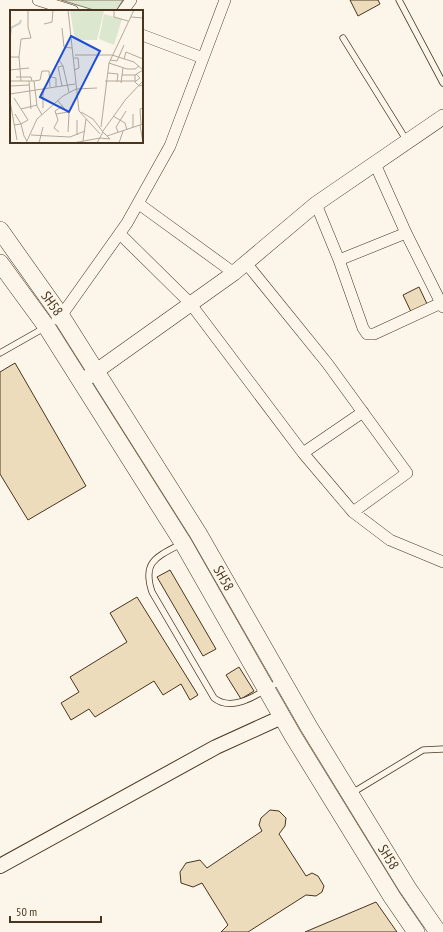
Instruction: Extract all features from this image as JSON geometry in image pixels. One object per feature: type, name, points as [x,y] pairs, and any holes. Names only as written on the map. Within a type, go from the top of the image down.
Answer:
[{"type":"main road","points":[[81,382],[234,273],[316,204],[443,117]]},
{"type":"main road","name":"SH58","points":[[0,230],[61,316],[97,371],[191,538],[266,689],[392,897],[416,932]]},
{"type":"main road","name":"SH58","points":[[0,263],[46,326],[81,382],[191,538],[282,680],[407,887],[438,932]]},
{"type":"street","points":[[38,0],[70,10]]},
{"type":"street","points":[[124,10],[131,0]]},
{"type":"street","points":[[46,326],[61,316],[120,234],[139,204],[170,146],[225,0]]},
{"type":"street","points":[[143,35],[203,58]]},
{"type":"street","points":[[316,204],[339,260],[363,328],[367,334],[374,334],[442,305],[406,233],[375,164]]},
{"type":"street","points":[[139,204],[234,273]]},
{"type":"street","points":[[339,260],[406,233]]},
{"type":"street","points":[[120,234],[190,303],[303,452],[353,512],[390,540],[443,562]]},
{"type":"street","points":[[246,263],[279,302],[363,412],[407,473],[353,512]]},
{"type":"street","points":[[303,452],[363,412]]},
{"type":"street","points":[[0,866],[216,747],[282,717]]},
{"type":"lane","points":[[399,0],[443,83]]},
{"type":"lane","points":[[343,38],[407,141]]},
{"type":"lane","points":[[0,353],[46,326]]},
{"type":"lane","points":[[191,538],[158,556],[148,566],[147,579],[152,592],[214,698],[220,703],[236,704],[282,680]]},
{"type":"lane","points":[[350,794],[423,750],[443,749]]},
{"type":"green space","points":[[61,0],[123,0],[117,10],[94,10]]},
{"type":"building","points":[[350,0],[378,0],[380,4],[358,16]]},
{"type":"building","points":[[419,287],[429,308],[413,316],[403,295]]},
{"type":"building","points":[[15,363],[86,486],[28,520],[0,474],[0,372]]},
{"type":"building","points":[[170,570],[216,649],[203,656],[157,577]]},
{"type":"building","points":[[137,597],[198,695],[190,700],[181,684],[163,695],[154,681],[95,717],[89,709],[71,720],[61,703],[79,692],[70,677],[127,642],[110,613]]},
{"type":"building","points":[[239,667],[254,691],[241,699],[226,675]]},
{"type":"building","points":[[270,810],[279,811],[286,818],[285,826],[279,834],[306,876],[312,873],[318,876],[324,886],[322,892],[316,896],[306,895],[248,932],[221,932],[228,925],[202,883],[193,887],[181,883],[180,872],[186,863],[200,860],[207,868],[262,831],[259,825],[261,818]]},
{"type":"building","points":[[376,902],[397,932],[305,932]]}]
